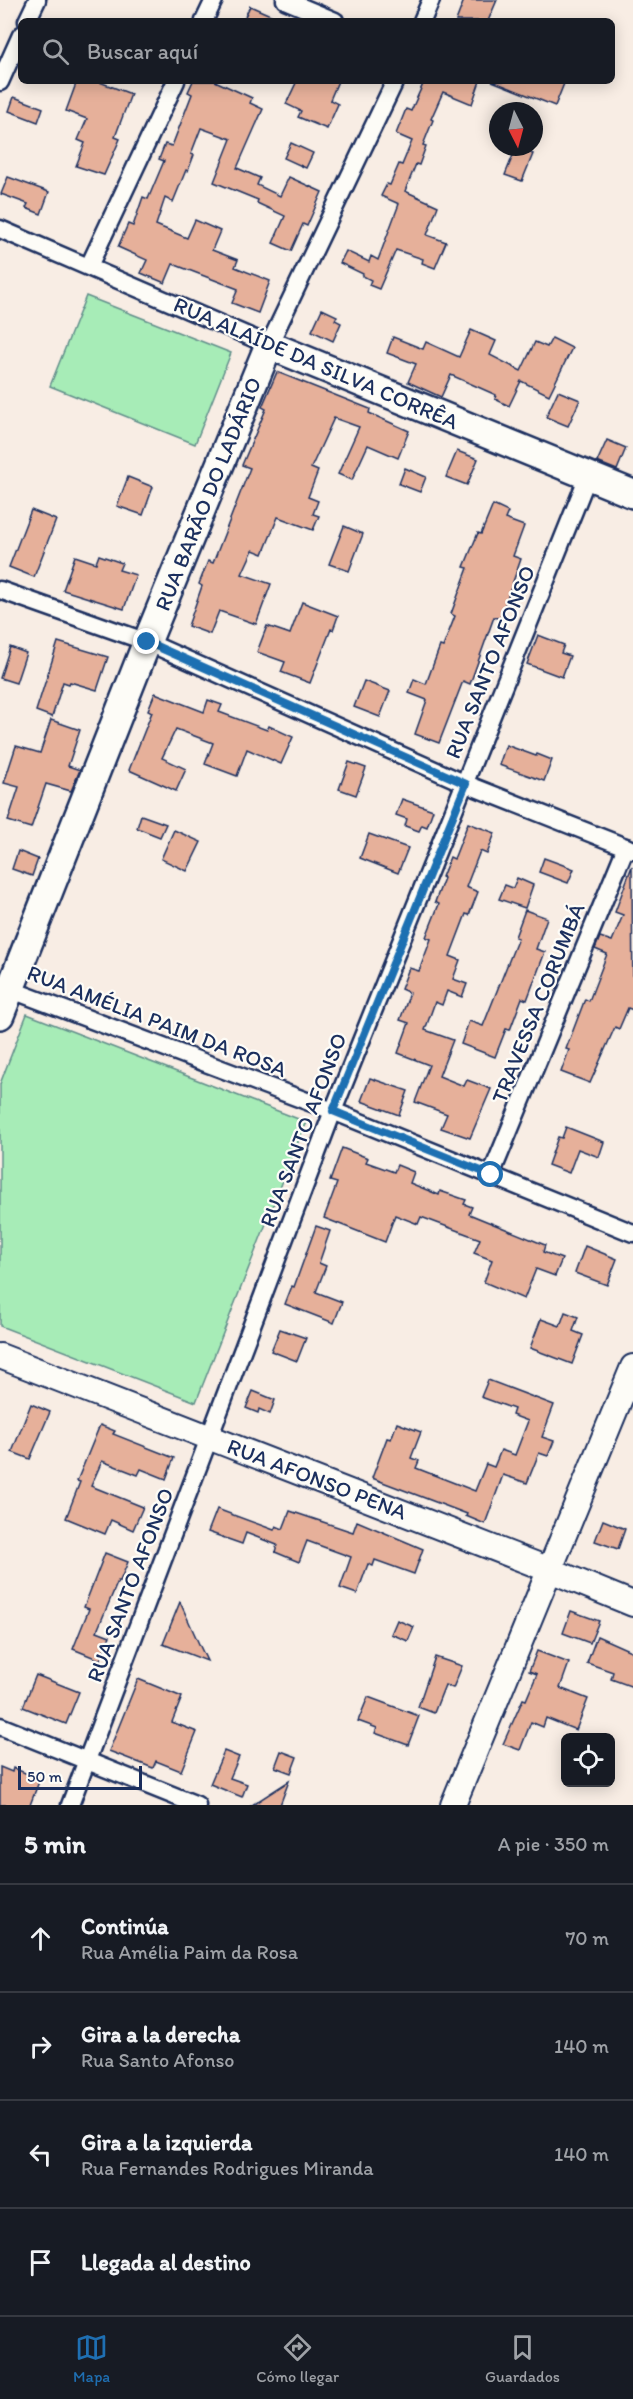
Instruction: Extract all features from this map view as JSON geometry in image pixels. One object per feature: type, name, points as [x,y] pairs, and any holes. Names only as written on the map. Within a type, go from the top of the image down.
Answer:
[{"type":"main road","name":"RUA ALAÍDE DA SILVA CORRÊA","points":[[269,345],[633,494]]},
{"type":"main road","name":"RUA BARÃO DO LADÁRIO","points":[[0,1015],[5,988],[269,345]]},
{"type":"street","points":[[28,18],[37,0]]},
{"type":"street","points":[[205,18],[214,0]]},
{"type":"street","points":[[285,0],[328,18]]},
{"type":"street","points":[[423,18],[431,0]]},
{"type":"street","points":[[0,82],[18,42]]},
{"type":"street","points":[[89,267],[175,84]]},
{"type":"street","name":"RUA BARÃO DO LADÁRIO","points":[[269,345],[394,84]]},
{"type":"street","name":"RUA ALAÍDE DA SILVA CORRÊA","points":[[0,229],[269,345]]},
{"type":"street","name":"RUA SANTO AFONSO","points":[[70,1805],[333,1111],[588,476]]},
{"type":"street","points":[[0,590],[147,642],[466,784],[630,848]]},
{"type":"street","name":"TRAVESSA CORUMBÁ","points":[[491,1175],[630,848]]},
{"type":"street","name":"RUA AMÉLIA PAIM DA ROSA","points":[[5,988],[333,1111],[633,1233]]},
{"type":"street","name":"RUA AFONSO PENA","points":[[0,1356],[633,1604]]},
{"type":"street","points":[[453,1805],[633,1367]]},
{"type":"street","points":[[0,1726],[197,1805]]},
{"type":"green space","points":[[86,296],[231,353],[195,444],[50,386]]},
{"type":"green space","points":[[27,1014],[306,1122],[196,1402],[0,1326],[0,1084]]},
{"type":"building","points":[[464,0],[497,0],[489,18],[457,18]]},
{"type":"building","points":[[250,6],[277,18],[244,18]]},
{"type":"building","points":[[76,84],[105,84],[131,94],[115,137],[120,139],[104,175],[76,166],[85,143],[78,140],[87,119],[66,111]]},
{"type":"building","points":[[192,84],[222,84],[252,98],[250,103],[263,109],[237,168],[260,178],[257,185],[280,196],[289,177],[322,192],[307,226],[303,224],[291,251],[273,243],[285,216],[257,203],[258,200],[214,182],[231,139],[201,128],[191,154],[194,155],[188,171],[186,170],[173,202],[165,198],[156,225],[187,238],[195,220],[220,231],[212,250],[238,260],[235,267],[270,281],[258,313],[232,303],[238,289],[173,264],[165,283],[141,273],[147,260],[118,247],[128,224],[133,226],[143,197],[148,199],[164,161],[159,159],[165,144],[172,146],[192,94],[188,92]]},
{"type":"building","points":[[296,84],[337,84],[330,100],[338,104],[327,129],[298,117],[301,111],[286,104]]},
{"type":"building","points":[[423,84],[479,84],[472,104],[443,92],[431,119],[433,120],[423,145],[426,146],[419,165],[416,164],[405,191],[438,206],[427,235],[446,242],[435,268],[422,263],[423,259],[396,250],[379,289],[369,285],[371,280],[363,274],[340,263],[346,251],[369,262],[371,256],[378,260],[399,204],[381,196],[387,184],[390,185],[399,164],[402,165],[412,141],[396,134],[406,109],[411,111]]},
{"type":"building","points":[[500,84],[564,84],[555,106]]},
{"type":"building","points":[[14,97],[43,108],[38,122],[9,111]]},
{"type":"building","points":[[291,143],[313,153],[306,168],[284,158]]},
{"type":"building","points":[[513,156],[532,156],[522,181],[505,175]]},
{"type":"building","points":[[8,177],[49,192],[41,214],[26,208],[28,204],[1,194]]},
{"type":"building","points":[[322,309],[337,316],[335,320],[341,323],[333,341],[312,331]]},
{"type":"building","points":[[471,330],[496,341],[490,355],[521,371],[535,342],[547,347],[552,338],[572,348],[549,395],[521,381],[509,406],[495,399],[496,395],[451,375],[441,397],[408,382],[416,364],[387,353],[393,337],[423,349],[426,342],[459,357]]},
{"type":"building","points":[[277,372],[370,409],[369,413],[409,431],[398,458],[368,445],[352,480],[338,474],[359,427],[334,418],[311,468],[318,471],[308,497],[318,501],[313,514],[319,516],[313,530],[278,517],[263,554],[253,550],[242,574],[271,584],[256,624],[219,611],[210,634],[188,626],[202,586],[199,584],[208,561],[213,563],[250,468],[242,465],[266,409],[262,407]]},
{"type":"building","points":[[558,391],[580,400],[568,426],[546,417]]},
{"type":"building","points":[[607,440],[626,448],[617,470],[597,462]]},
{"type":"building","points":[[457,451],[478,459],[467,485],[446,477]]},
{"type":"building","points":[[405,468],[426,477],[420,492],[399,484]]},
{"type":"building","points":[[128,477],[153,487],[143,515],[117,506]]},
{"type":"building","points":[[493,505],[508,512],[505,519],[524,526],[513,556],[521,559],[500,619],[494,617],[470,684],[463,681],[439,743],[415,734],[427,700],[409,693],[414,679],[426,684],[440,646],[443,647],[455,616],[451,614],[468,568],[464,567]]},
{"type":"building","points":[[31,510],[56,520],[34,577],[9,567]]},
{"type":"building","points":[[344,526],[363,534],[349,571],[329,564]]},
{"type":"building","points":[[99,555],[122,563],[119,570],[136,575],[124,609],[63,590],[75,556],[96,563]]},
{"type":"building","points":[[302,602],[338,616],[310,683],[281,672],[285,662],[257,652],[267,626],[290,634]]},
{"type":"building","points":[[538,635],[564,645],[561,653],[570,656],[562,677],[527,664]]},
{"type":"building","points":[[58,642],[108,657],[97,690],[63,682],[52,717],[36,711]]},
{"type":"building","points":[[10,647],[26,653],[16,683],[0,678]]},
{"type":"building","points":[[364,681],[390,691],[380,717],[354,707]]},
{"type":"building","points":[[155,693],[204,712],[208,700],[222,705],[219,712],[267,730],[269,726],[293,737],[281,764],[247,749],[237,776],[205,764],[213,743],[176,729],[162,758],[186,769],[176,791],[129,770],[152,712],[148,710]]},
{"type":"building","points":[[51,720],[80,730],[68,766],[80,770],[71,791],[46,784],[31,828],[8,821],[19,787],[4,783],[16,746],[40,753]]},
{"type":"building","points":[[506,745],[552,760],[544,781],[499,765]]},
{"type":"building","points":[[349,762],[366,768],[356,795],[339,789]]},
{"type":"building","points":[[402,799],[433,810],[427,827],[422,825],[419,831],[405,826],[407,819],[396,815]]},
{"type":"building","points":[[141,815],[166,824],[160,837],[137,828]]},
{"type":"building","points":[[468,823],[495,833],[487,854],[480,851],[466,887],[478,892],[469,915],[466,914],[450,956],[460,960],[453,979],[467,984],[462,997],[447,991],[442,1005],[435,1002],[425,1030],[453,1040],[439,1076],[464,1086],[467,1080],[491,1089],[470,1138],[441,1128],[447,1114],[415,1102],[429,1065],[398,1053],[409,1023],[400,1020],[410,993],[401,989],[409,968],[419,971],[431,939],[426,937],[439,904],[435,902],[444,878],[442,877],[450,857],[454,859]]},
{"type":"building","points":[[174,830],[201,842],[187,871],[161,859]]},
{"type":"building","points":[[369,834],[408,848],[398,873],[360,858]]},
{"type":"building","points":[[18,851],[38,859],[32,876],[12,869]]},
{"type":"building","points":[[544,858],[574,869],[568,883],[539,872]]},
{"type":"building","points":[[632,866],[633,1010],[628,1008],[619,1029],[615,1027],[590,1083],[561,1072],[569,1050],[566,1049],[585,999],[589,1001],[607,954],[595,949],[600,937],[612,941],[623,915],[615,912]]},
{"type":"building","points":[[517,878],[533,885],[525,908],[499,899],[505,885],[513,888]]},
{"type":"building","points":[[525,910],[547,918],[536,949],[545,952],[527,1000],[522,998],[510,1030],[506,1029],[495,1057],[461,1044],[469,1021],[483,1026],[518,938],[515,937]]},
{"type":"building","points":[[370,1078],[408,1091],[399,1115],[361,1101]]},
{"type":"building","points":[[566,1127],[604,1142],[599,1157],[578,1149],[569,1173],[548,1165],[558,1137],[562,1138]]},
{"type":"building","points":[[342,1148],[368,1158],[366,1162],[394,1172],[397,1165],[414,1172],[410,1183],[439,1195],[440,1191],[466,1200],[464,1204],[472,1207],[469,1214],[545,1245],[543,1252],[562,1259],[555,1276],[536,1269],[524,1299],[484,1282],[492,1260],[474,1253],[480,1239],[421,1217],[418,1224],[395,1215],[385,1242],[324,1218],[337,1183],[330,1181]]},
{"type":"building","points":[[316,1226],[330,1231],[319,1263],[326,1266],[316,1292],[342,1302],[334,1323],[285,1304],[292,1286],[294,1287]]},
{"type":"building","points":[[585,1246],[617,1259],[607,1285],[575,1273]]},
{"type":"building","points":[[565,1312],[578,1317],[573,1331],[583,1335],[572,1364],[530,1348],[541,1319],[560,1326]]},
{"type":"building","points":[[280,1329],[306,1338],[297,1361],[271,1351]]},
{"type":"building","points":[[488,1380],[554,1405],[542,1437],[554,1441],[548,1456],[539,1453],[527,1483],[503,1475],[485,1524],[466,1516],[467,1514],[372,1478],[387,1438],[391,1439],[397,1423],[421,1432],[411,1458],[419,1461],[416,1468],[475,1491],[486,1464],[494,1467],[501,1450],[515,1455],[528,1421],[512,1415],[514,1409],[481,1397]]},
{"type":"building","points":[[253,1391],[275,1400],[270,1414],[259,1409],[258,1413],[246,1408]]},
{"type":"building","points":[[31,1404],[50,1412],[30,1459],[12,1452]]},
{"type":"building","points":[[100,1425],[115,1431],[113,1434],[174,1458],[166,1479],[141,1469],[138,1475],[102,1461],[91,1486],[143,1507],[133,1530],[111,1520],[105,1534],[66,1518],[80,1482],[77,1481]]},
{"type":"building","points":[[217,1509],[274,1530],[276,1526],[283,1529],[290,1511],[353,1532],[357,1521],[423,1549],[414,1574],[375,1560],[373,1566],[368,1564],[357,1594],[340,1588],[351,1557],[307,1541],[299,1562],[275,1552],[277,1545],[246,1533],[242,1544],[208,1532]]},
{"type":"building","points":[[603,1520],[625,1529],[618,1549],[595,1541]]},
{"type":"building","points":[[105,1553],[128,1562],[97,1631],[110,1636],[100,1660],[73,1649],[89,1609],[84,1607]]},
{"type":"building","points":[[180,1602],[199,1644],[207,1661],[163,1644]]},
{"type":"building","points":[[571,1611],[599,1621],[590,1643],[563,1633]]},
{"type":"building","points":[[397,1620],[414,1627],[408,1641],[391,1634]]},
{"type":"building","points":[[597,1636],[633,1652],[633,1687],[611,1679],[613,1672],[587,1663]]},
{"type":"building","points":[[537,1651],[569,1663],[560,1688],[588,1699],[576,1730],[546,1718],[543,1727],[531,1722],[520,1750],[503,1744],[537,1674],[529,1671]]},
{"type":"building","points":[[435,1657],[462,1666],[453,1688],[445,1685],[434,1713],[418,1707]]},
{"type":"building","points":[[36,1675],[79,1692],[66,1724],[23,1707]]},
{"type":"building","points":[[138,1679],[182,1697],[172,1722],[197,1732],[181,1771],[156,1761],[153,1768],[109,1751]]},
{"type":"building","points":[[368,1697],[419,1716],[408,1745],[375,1733],[377,1728],[358,1721]]},
{"type":"building","points":[[224,1751],[239,1757],[230,1778],[247,1784],[242,1797],[210,1784]]},
{"type":"building","points":[[281,1751],[297,1757],[291,1773],[275,1767]]},
{"type":"building","points":[[0,1767],[12,1772],[13,1768],[40,1779],[30,1805],[0,1805]]},
{"type":"building","points":[[289,1781],[280,1805],[252,1805]]},
{"type":"route","points":[[147,642],[466,784],[333,1111],[491,1175]]}]
